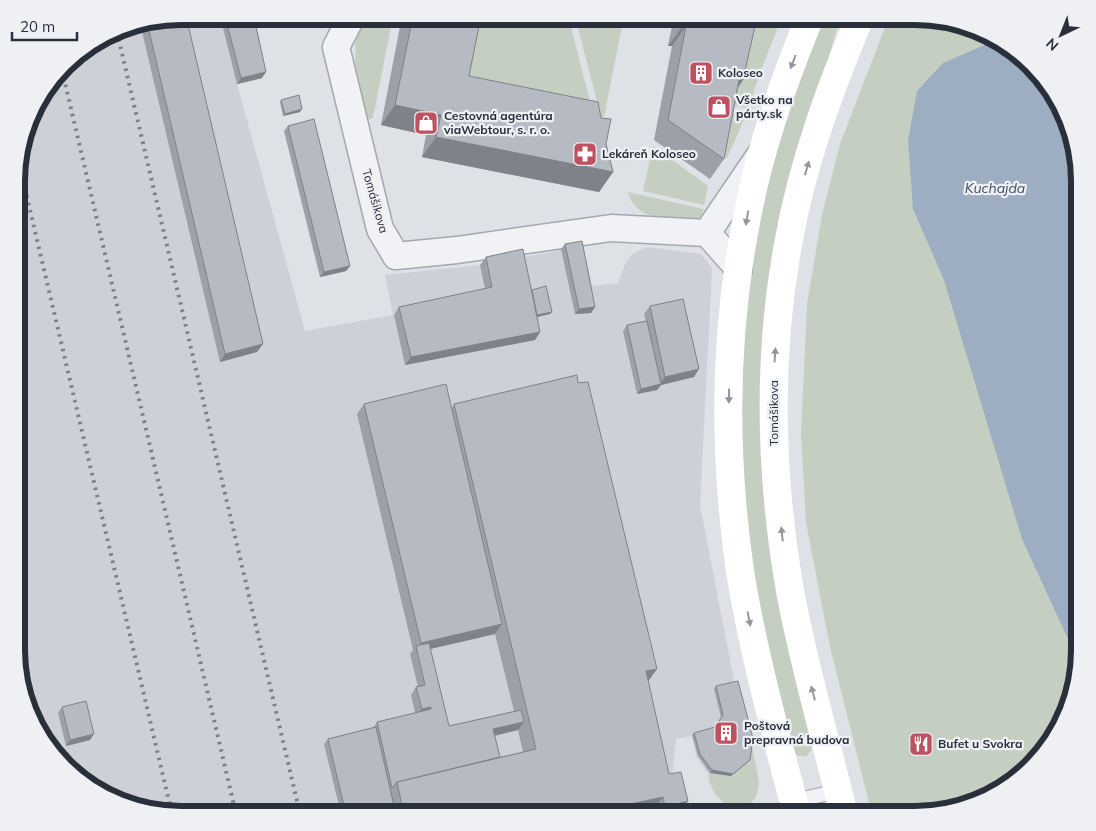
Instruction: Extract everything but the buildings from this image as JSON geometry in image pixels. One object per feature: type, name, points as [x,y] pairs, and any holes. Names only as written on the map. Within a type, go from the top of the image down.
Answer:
[{"type":"main road","points":[[787,806],[740,570],[729,442],[729,358],[734,297],[747,212],[763,150],[807,25]]},
{"type":"main road","name":"Tomášikova","points":[[842,803],[798,632],[784,556],[774,446],[774,381],[782,279],[794,215],[822,113],[856,25]]},
{"type":"street","name":"Tomášikova","points":[[347,25],[336,47],[380,229],[396,256],[457,250],[610,228],[707,233]]},
{"type":"street","points":[[738,269],[707,233],[763,150]]},
{"type":"lane","points":[[819,806],[842,803]]},
{"type":"shaded area","points":[[222,25],[305,331],[393,315],[385,275],[480,265],[579,247],[587,262],[592,286],[618,283],[626,262],[631,255],[647,247],[701,254],[712,268],[700,505],[750,763],[732,777],[709,775],[696,756],[692,736],[676,739],[671,786],[676,806],[171,806],[141,801],[112,790],[94,780],[78,767],[57,745],[41,719],[33,700],[25,660],[26,161],[33,131],[51,94],[78,64],[94,51],[112,41],[141,30],[161,26]]},
{"type":"green space","points":[[360,25],[391,25],[373,118],[365,121],[355,62],[356,34]]},
{"type":"green space","points":[[476,25],[570,25],[596,125],[462,97]]},
{"type":"green space","points":[[577,25],[622,25],[604,117],[601,117]]},
{"type":"green space","points":[[748,25],[779,25],[748,108],[729,105]]},
{"type":"green space","points":[[820,25],[838,25],[824,75],[767,325],[812,745],[811,751],[806,756],[798,756],[791,749],[767,650],[751,562],[741,476],[742,343],[753,254],[780,126]]},
{"type":"green space","points":[[886,25],[925,25],[945,28],[975,37],[1002,51],[1018,64],[1039,86],[1055,112],[1063,131],[1070,161],[1071,660],[1066,690],[1055,719],[1045,737],[1032,753],[1010,774],[984,790],[965,798],[935,805],[870,806],[830,647],[806,522],[801,433],[807,304],[822,215],[840,144]]},
{"type":"green space","points":[[728,112],[746,115],[727,158],[720,156]]},
{"type":"green space","points":[[653,146],[708,186],[704,205],[643,191]]},
{"type":"green space","points":[[628,192],[703,209],[701,221],[658,218],[648,215],[639,210],[632,202]]},
{"type":"green space","points":[[751,741],[759,782],[756,797],[748,806],[732,806],[722,801],[712,788],[709,773],[732,777],[749,764]]},
{"type":"water","name":"Kuchajda","points":[[988,43],[1002,51],[1025,71],[1045,94],[1055,112],[1066,141],[1071,181],[1071,646],[1022,539],[944,280],[913,209],[908,140],[917,91],[943,63]]},
{"type":"railway","points":[[118,38],[298,806]]},
{"type":"railway","points":[[64,78],[234,806]]},
{"type":"railway","points":[[25,189],[170,806]]},
{"type":"place","name":"Koloseo","points":[[701,73]]},
{"type":"place","name":"Všetko na párty.sk","points":[[719,107]]},
{"type":"place","name":"Cestovná agentúra viaWebtour, s. r. o.","points":[[426,123]]},
{"type":"place","name":"Lekáreň Koloseo","points":[[585,154]]},
{"type":"place","name":"Poštová prepravná budova","points":[[726,733]]},
{"type":"place","name":"Bufet u Svokra","points":[[921,744]]}]
